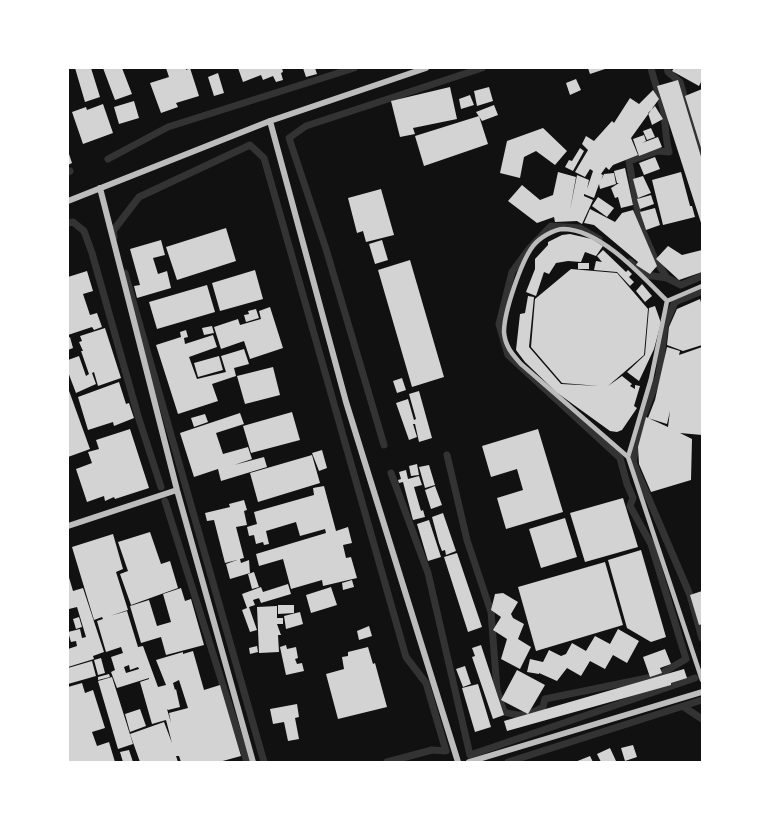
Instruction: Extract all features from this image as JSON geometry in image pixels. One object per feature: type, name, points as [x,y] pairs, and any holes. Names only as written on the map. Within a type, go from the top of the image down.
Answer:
[{"type":"street","points":[[68,201],[270,121],[426,68]]},
{"type":"street","points":[[270,121],[346,402],[458,762]]},
{"type":"street","points":[[100,189],[177,490],[253,762]]},
{"type":"street","points":[[68,526],[177,490]]},
{"type":"street","points":[[469,762],[702,692]]},
{"type":"lane","points":[[667,301],[605,245],[584,233],[563,228],[549,233],[533,245],[519,275],[507,312],[504,333],[509,351],[564,403],[628,457],[702,680]]},
{"type":"lane","points":[[667,301],[702,285]]},
{"type":"lane","points":[[628,457],[651,379],[667,301]]},
{"type":"building","points":[[75,68],[91,68],[100,97],[85,102]]},
{"type":"building","points":[[103,68],[122,68],[132,94],[115,100]]},
{"type":"building","points":[[166,68],[186,68],[186,70],[190,68],[199,96],[176,103],[178,107],[161,113],[150,83],[169,77]]},
{"type":"building","points":[[238,68],[282,68],[283,80],[276,82],[273,76],[263,80],[261,75],[243,82]]},
{"type":"building","points":[[303,68],[315,68],[317,74],[306,77]]},
{"type":"building","points":[[588,68],[608,68],[590,74]]},
{"type":"building","points":[[674,68],[702,68],[702,80],[699,86],[672,71]]},
{"type":"building","points":[[218,73],[224,93],[214,96],[208,77]]},
{"type":"building","points":[[576,79],[581,90],[570,95],[566,83]]},
{"type":"building","points":[[678,80],[702,160],[702,226],[657,86]]},
{"type":"building","points":[[450,87],[457,119],[413,128],[415,134],[400,137],[391,101]]},
{"type":"building","points":[[489,87],[493,101],[477,106],[474,91]]},
{"type":"building","points":[[702,89],[702,151],[685,96]]},
{"type":"building","points":[[653,90],[659,99],[631,138],[638,155],[613,165],[609,170],[606,167],[601,174],[603,175],[601,180],[604,174],[614,173],[616,184],[600,189],[599,184],[594,198],[584,194],[593,200],[582,224],[577,221],[555,222],[554,217],[537,223],[508,201],[522,185],[540,200],[553,195],[558,172],[576,177],[570,210],[577,175],[589,180],[587,189],[593,171],[590,169],[585,177],[575,172],[588,150],[582,144],[586,136],[594,141],[612,121],[614,123],[630,98],[639,104]]},
{"type":"building","points":[[470,95],[474,105],[461,109],[459,99]]},
{"type":"building","points":[[134,101],[139,118],[119,124],[114,107]]},
{"type":"building","points":[[103,104],[113,133],[83,144],[72,112],[86,107],[87,110]]},
{"type":"building","points":[[494,105],[498,115],[482,121],[476,112]]},
{"type":"building","points":[[655,106],[663,119],[652,125],[648,113]]},
{"type":"building","points":[[479,116],[488,144],[424,166],[415,136]]},
{"type":"building","points":[[543,128],[567,151],[555,165],[536,151],[524,157],[520,178],[500,173],[507,141]]},
{"type":"building","points":[[651,128],[655,137],[647,140],[643,131]]},
{"type":"building","points":[[644,135],[646,141],[642,143],[658,137],[662,147],[639,156],[633,139]]},
{"type":"building","points":[[580,148],[584,151],[573,171],[565,167],[569,160],[572,161]]},
{"type":"building","points":[[68,151],[72,163],[68,165]]},
{"type":"building","points":[[655,157],[660,169],[644,175],[639,163]]},
{"type":"building","points":[[625,168],[633,205],[621,208],[618,197],[615,198],[611,188],[619,183],[617,183],[614,171]]},
{"type":"building","points":[[681,172],[695,217],[663,225],[652,180]]},
{"type":"building","points":[[643,176],[651,193],[638,198],[633,179]]},
{"type":"building","points":[[381,189],[394,235],[366,242],[363,231],[357,233],[348,198]]},
{"type":"building","points":[[651,195],[654,204],[640,209],[637,199]]},
{"type":"building","points":[[598,197],[614,208],[607,217],[592,206]]},
{"type":"building","points":[[655,208],[660,225],[646,230],[640,212]]},
{"type":"building","points":[[590,209],[615,222],[622,213],[633,210],[657,266],[650,274],[636,265],[638,262],[594,225],[584,223]]},
{"type":"building","points":[[226,228],[236,261],[177,280],[166,247]]},
{"type":"building","points":[[570,234],[592,239],[603,246],[596,256],[585,252],[581,262],[556,263],[549,274],[544,272],[536,296],[526,292],[535,269],[535,259],[548,245],[548,242]]},
{"type":"building","points":[[161,240],[165,255],[153,258],[158,274],[167,271],[171,288],[137,298],[134,286],[140,285],[130,249]]},
{"type":"building","points":[[382,240],[388,260],[375,264],[369,244]]},
{"type":"building","points":[[668,246],[682,255],[702,250],[702,272],[679,280],[656,259]]},
{"type":"building","points":[[603,250],[626,272],[628,270],[632,274],[629,277],[634,282],[630,286],[617,272],[594,270],[596,261],[602,262],[597,256]]},
{"type":"building","points":[[410,260],[444,377],[412,387],[378,270]]},
{"type":"building","points":[[578,263],[589,263],[589,269],[578,269]]},
{"type":"building","points":[[571,269],[617,273],[648,309],[644,355],[608,386],[622,376],[635,389],[635,385],[640,386],[634,406],[637,408],[622,430],[617,432],[610,431],[556,392],[516,350],[520,314],[525,313],[528,296],[534,297],[529,347],[561,384],[599,386],[562,383],[531,347],[535,299]]},
{"type":"building","points":[[255,270],[263,299],[220,311],[212,283]]},
{"type":"building","points":[[87,271],[93,291],[83,294],[90,315],[97,313],[102,327],[94,330],[92,327],[68,335],[68,277]]},
{"type":"building","points":[[642,284],[652,296],[645,302],[636,291]]},
{"type":"building","points":[[207,285],[215,312],[157,329],[149,302]]},
{"type":"building","points":[[700,299],[702,345],[683,351],[667,345],[669,327],[677,309]]},
{"type":"building","points":[[655,306],[661,323],[654,349],[639,381],[627,372],[645,355],[649,308]]},
{"type":"building","points":[[270,307],[283,348],[250,359],[244,341],[221,349],[214,327],[238,319],[240,325],[261,319],[259,311]]},
{"type":"building","points":[[256,309],[259,318],[246,322],[244,315]]},
{"type":"building","points":[[212,326],[214,333],[204,335],[202,328]]},
{"type":"building","points":[[105,328],[121,378],[98,386],[94,372],[92,373],[96,384],[76,393],[68,372],[68,360],[79,356],[86,376],[89,374],[81,351],[83,351],[79,342],[82,341],[80,336]]},
{"type":"building","points":[[186,330],[188,337],[184,338],[185,344],[213,335],[217,347],[189,357],[197,379],[226,372],[221,356],[244,349],[249,364],[234,368],[236,376],[212,384],[218,401],[178,414],[156,345],[181,337],[180,332]]},
{"type":"building","points":[[70,337],[73,348],[68,350],[68,338]]},
{"type":"building","points":[[667,347],[680,351],[679,355],[702,347],[702,435],[680,433],[692,439],[691,480],[651,492],[639,464],[638,447],[646,417],[648,418],[655,400]],"holes":[[[670,411],[668,427],[649,418],[667,424]]]},
{"type":"building","points":[[219,356],[223,370],[198,377],[194,363]]},
{"type":"building","points":[[273,367],[280,395],[245,404],[237,376]]},
{"type":"building","points":[[402,378],[406,390],[397,393],[393,381]]},
{"type":"building","points":[[119,382],[126,404],[129,403],[134,418],[114,426],[113,422],[88,430],[78,397]]},
{"type":"building","points":[[68,388],[90,449],[68,457]]},
{"type":"building","points":[[419,391],[432,438],[419,442],[415,424],[413,424],[417,437],[409,440],[396,403],[408,399],[414,420],[416,419],[409,394]]},
{"type":"building","points":[[292,412],[300,440],[251,453],[243,426]]},
{"type":"building","points":[[240,413],[244,424],[216,433],[223,454],[248,447],[252,459],[234,465],[264,457],[267,467],[221,481],[218,469],[194,477],[180,433]]},
{"type":"building","points":[[205,414],[208,422],[194,427],[191,418]]},
{"type":"building","points":[[130,429],[149,488],[115,499],[114,497],[105,501],[104,496],[87,502],[76,469],[92,463],[88,452],[99,449],[96,440]]},
{"type":"building","points":[[538,429],[563,512],[506,529],[497,498],[523,490],[517,469],[491,477],[482,446]]},
{"type":"building","points":[[322,450],[327,468],[319,471],[312,453]]},
{"type":"building","points":[[312,455],[320,483],[258,502],[250,473]]},
{"type":"building","points":[[417,464],[419,475],[411,476],[409,466]]},
{"type":"building","points":[[429,465],[435,485],[425,488],[419,467]]},
{"type":"building","points":[[406,470],[408,479],[419,476],[422,485],[414,487],[425,517],[413,520],[403,482],[399,483],[398,480],[401,479],[399,472]]},
{"type":"building","points":[[324,486],[336,531],[348,527],[352,543],[343,545],[346,558],[351,557],[357,578],[323,586],[322,580],[291,589],[283,559],[259,566],[256,554],[326,533],[325,529],[300,536],[296,522],[266,531],[269,544],[264,545],[263,542],[256,544],[254,535],[249,536],[247,527],[257,524],[254,512],[314,495],[313,488]]},
{"type":"building","points":[[435,486],[442,505],[431,509],[425,490]]},
{"type":"building","points":[[623,498],[638,547],[585,562],[570,513]]},
{"type":"building","points":[[244,500],[247,525],[236,527],[244,558],[240,559],[241,563],[249,560],[250,573],[230,579],[226,564],[237,560],[225,563],[214,520],[207,521],[205,513],[230,507],[229,504]]},
{"type":"building","points":[[443,513],[456,551],[446,555],[439,543],[432,517]]},
{"type":"building","points":[[565,518],[577,557],[541,568],[529,529]]},
{"type":"building","points":[[429,520],[441,557],[428,561],[417,524]]},
{"type":"building","points":[[150,532],[161,564],[170,561],[178,588],[131,605],[120,574],[128,571],[118,542]]},
{"type":"building","points":[[113,534],[123,569],[116,572],[128,610],[110,616],[127,611],[138,647],[143,646],[158,687],[166,685],[156,660],[193,651],[204,690],[220,685],[241,756],[219,762],[181,762],[179,756],[176,756],[178,762],[140,762],[130,734],[164,722],[172,743],[166,720],[152,724],[140,682],[149,678],[117,688],[111,672],[115,670],[111,657],[123,653],[121,647],[106,652],[97,621],[103,619],[102,617],[94,620],[72,547]],"holes":[[[129,665],[130,670],[138,667],[139,669],[126,673],[124,667]],[[179,680],[188,708],[169,713],[171,723],[167,709],[180,707],[173,683]]]},
{"type":"building","points":[[641,550],[666,637],[651,642],[627,628],[608,560]]},
{"type":"building","points":[[457,553],[482,627],[468,632],[444,557]]},
{"type":"building","points":[[605,562],[623,625],[536,651],[518,587]]},
{"type":"building","points":[[254,572],[259,587],[252,589],[248,574]]},
{"type":"building","points":[[68,574],[73,591],[83,588],[104,652],[93,656],[94,659],[68,667],[68,649],[77,646],[76,641],[71,642],[68,632],[80,629],[82,638],[86,637],[77,607],[69,609]]},
{"type":"building","points":[[352,580],[354,587],[343,590],[342,583]]},
{"type":"building","points":[[288,584],[291,594],[261,603],[259,598],[253,600],[255,605],[249,607],[257,630],[250,632],[242,610],[247,608],[242,594],[261,587],[263,592]]},
{"type":"building","points":[[331,587],[337,605],[311,613],[306,595]]},
{"type":"building","points":[[181,588],[185,601],[191,599],[204,645],[166,655],[161,637],[141,643],[130,606],[149,600],[157,626],[171,622],[163,594]]},
{"type":"building","points":[[702,591],[702,624],[699,625],[690,595]]},
{"type":"building","points":[[503,593],[518,602],[511,614],[513,618],[524,624],[518,639],[531,647],[520,669],[501,659],[507,639],[493,630],[501,617],[491,610],[495,594]]},
{"type":"building","points":[[278,605],[294,605],[294,613],[278,614]]},
{"type":"building","points":[[277,606],[277,618],[283,618],[283,624],[277,624],[281,635],[278,635],[279,652],[259,653],[257,607]]},
{"type":"building","points":[[300,612],[303,624],[286,629],[284,616]]},
{"type":"building","points":[[79,617],[82,627],[76,629],[73,619]]},
{"type":"building","points":[[369,626],[372,636],[359,640],[357,631]]},
{"type":"building","points":[[618,629],[639,641],[627,663],[613,655],[605,669],[590,661],[581,676],[567,668],[557,681],[539,673],[527,672],[530,659],[543,662],[549,650],[561,656],[566,654],[572,643],[586,651],[595,636],[610,644]]},
{"type":"building","points":[[286,645],[287,649],[296,647],[298,658],[295,659],[297,664],[302,663],[304,671],[286,675],[280,647]]},
{"type":"building","points":[[481,645],[504,715],[493,719],[472,657],[475,656],[472,648]]},
{"type":"building","points":[[257,646],[258,652],[250,654],[249,648]]},
{"type":"building","points":[[368,647],[373,664],[375,663],[387,707],[338,719],[326,674],[344,669],[342,657],[348,656],[348,652]]},
{"type":"building","points":[[665,649],[671,664],[660,668],[662,673],[650,677],[643,657]]},
{"type":"building","points":[[101,658],[105,673],[98,675],[94,660]]},
{"type":"building","points":[[92,661],[96,676],[68,684],[68,668]]},
{"type":"building","points":[[465,666],[471,684],[463,687],[456,669]]},
{"type":"building","points":[[684,669],[687,678],[671,683],[671,685],[507,731],[504,721]]},
{"type":"building","points":[[517,670],[545,685],[528,714],[501,700]]},
{"type":"building","points":[[109,674],[110,677],[98,680],[98,677]]},
{"type":"building","points":[[112,677],[133,744],[118,749],[98,681]]},
{"type":"building","points":[[82,683],[85,693],[93,690],[105,728],[92,732],[97,746],[109,742],[115,762],[68,762],[68,687]]},
{"type":"building","points":[[478,684],[491,727],[475,732],[462,688]]},
{"type":"building","points":[[297,704],[299,717],[295,718],[299,739],[288,741],[284,722],[273,724],[270,709]]},
{"type":"building","points":[[140,709],[146,726],[130,732],[125,714]]},
{"type":"building","points":[[633,745],[637,757],[625,761],[621,748]]},
{"type":"building","points":[[610,748],[616,761],[601,762],[597,754]]},
{"type":"building","points":[[129,750],[133,762],[123,762],[120,752]]},
{"type":"building","points":[[590,756],[593,762],[575,762]]},
{"type":"waterway","points":[[108,159],[168,127],[354,68]]},
{"type":"waterway","points":[[384,445],[326,249],[289,138],[306,126],[482,68]]},
{"type":"waterway","points":[[651,68],[663,109],[669,152],[658,151],[629,161],[640,225],[655,259],[667,278]]},
{"type":"waterway","points":[[667,68],[668,72],[680,82],[702,156]]},
{"type":"waterway","points":[[114,237],[113,231],[139,197],[250,145],[264,158],[406,657],[426,683],[446,751],[432,750],[387,762]]},
{"type":"waterway","points":[[68,223],[73,222],[84,231],[92,253],[138,416],[161,487]]},
{"type":"waterway","points":[[447,455],[467,540],[491,612],[497,690],[504,712],[515,715],[528,714],[543,707],[545,699],[657,676],[686,659],[651,544],[630,506],[633,498],[620,458],[508,355],[499,324],[512,272],[529,249],[551,226],[580,228],[599,239]]},
{"type":"waterway","points":[[630,262],[646,275],[667,278],[681,285],[702,276]]},
{"type":"waterway","points":[[125,273],[264,762]]},
{"type":"waterway","points":[[702,291],[675,302],[665,325],[659,375],[642,419],[633,462],[690,595],[702,638]]},
{"type":"waterway","points":[[391,473],[428,573],[470,755],[695,678]]},
{"type":"waterway","points":[[165,501],[247,762]]},
{"type":"waterway","points":[[508,762],[702,700]]},
{"type":"waterway","points":[[684,707],[702,719]]}]
